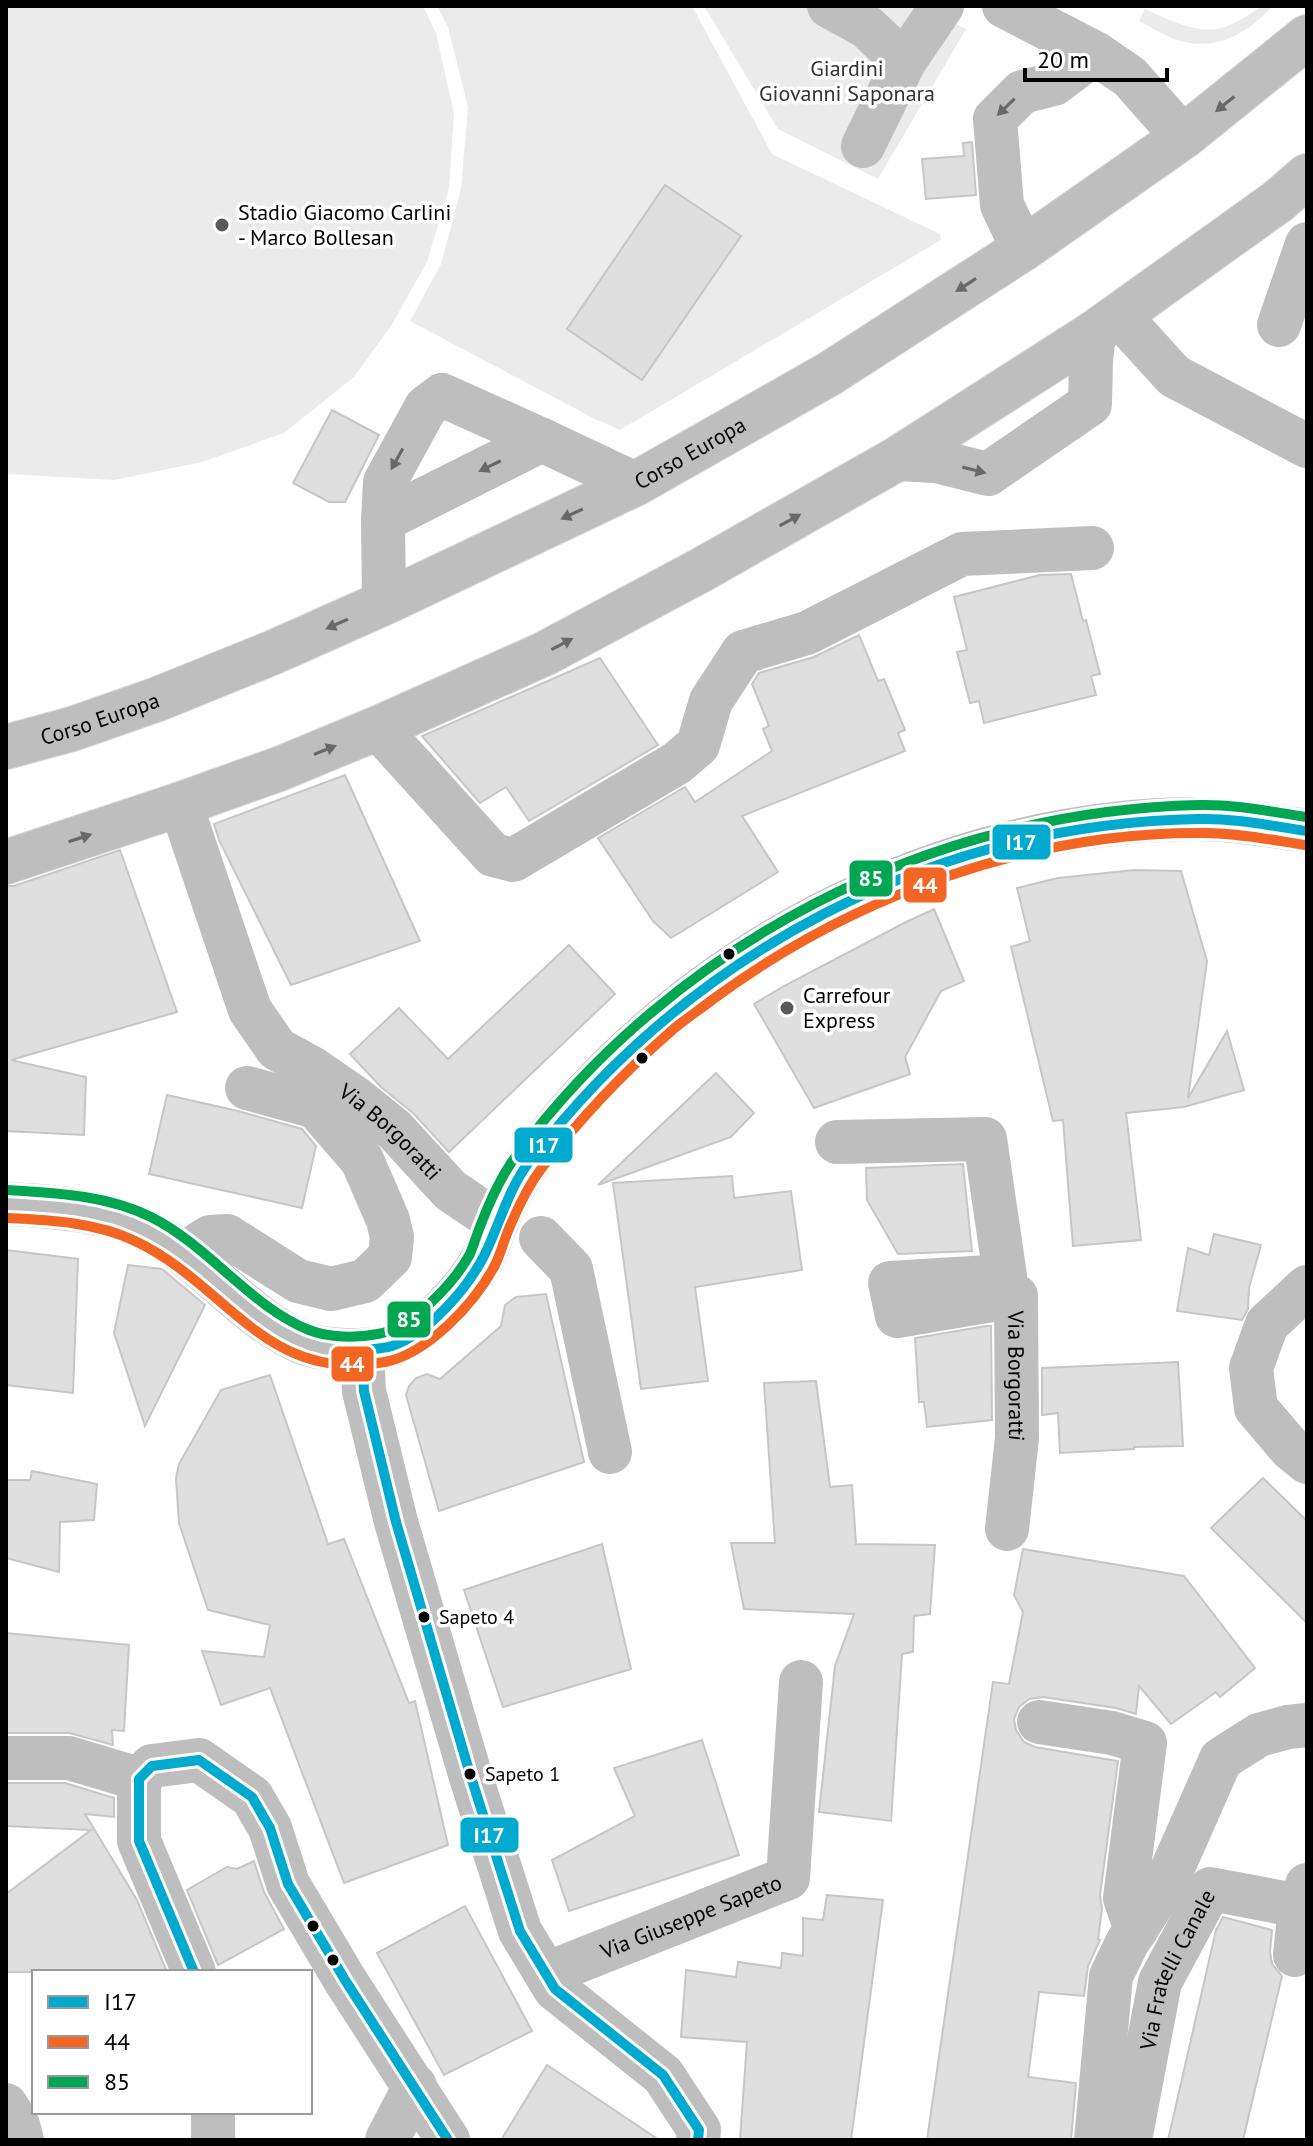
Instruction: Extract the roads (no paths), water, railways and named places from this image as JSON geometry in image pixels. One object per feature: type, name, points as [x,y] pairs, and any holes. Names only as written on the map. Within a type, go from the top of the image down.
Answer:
[{"type":"street","points":[[829,6],[867,27],[904,62]]},
{"type":"street","points":[[863,146],[904,62],[942,6]]},
{"type":"street","points":[[1004,6],[1095,53],[1130,77],[1183,137]]},
{"type":"street","name":"Corso Europa","points":[[6,747],[72,729],[158,699],[274,652],[635,484],[829,374],[1023,249],[1183,137],[1307,37]]},
{"type":"street","points":[[1023,249],[1002,205],[995,119],[1022,92],[1054,84],[1095,53]]},
{"type":"street","points":[[1292,189],[1288,216],[1307,234]]},
{"type":"street","points":[[6,862],[279,769],[544,654],[703,569],[897,459],[1108,324],[1292,189]]},
{"type":"street","points":[[1279,325],[1307,244]]},
{"type":"street","points":[[1108,324],[1174,376],[1307,446]]},
{"type":"street","points":[[897,459],[936,461],[988,474],[1090,404],[1091,361],[1108,324]]},
{"type":"street","points":[[384,603],[385,482],[426,407],[442,395],[635,484]]},
{"type":"street","points":[[1254,418],[1268,451],[1307,473]]},
{"type":"street","points":[[383,520],[542,440]]},
{"type":"street","points":[[378,728],[493,855],[513,860],[677,763],[698,745],[711,701],[743,652],[807,633],[962,554],[1092,548]]},
{"type":"street","name":"Via Borgoratti","points":[[178,805],[186,820],[250,1010],[277,1049],[312,1068],[375,1114],[395,1130],[450,1190],[497,1222]]},
{"type":"street","points":[[6,1204],[48,1206],[142,1228],[185,1253],[234,1298],[303,1343],[334,1350],[392,1346],[423,1328],[451,1301],[482,1260],[511,1190],[534,1156],[586,1093],[661,1020],[765,945],[830,908],[973,852],[1081,828],[1202,819],[1307,831]]},
{"type":"street","name":"Via Borgoratti","points":[[185,1253],[210,1237],[227,1236],[298,1281],[331,1289],[365,1281],[390,1257],[392,1237],[388,1220],[362,1160],[316,1107],[247,1088]]},
{"type":"street","name":"Via Borgoratti","points":[[837,1142],[985,1139],[1005,1276],[890,1283],[897,1316],[1016,1296],[1017,1438],[1007,1529]]},
{"type":"street","points":[[541,1238],[571,1269],[610,1452]]},
{"type":"street","points":[[1307,1287],[1267,1324],[1251,1368],[1256,1408],[1291,1449],[1307,1462]]},
{"type":"street","points":[[362,1350],[364,1391],[396,1522],[520,1931],[555,1989],[663,2075],[699,2130],[698,2140]]},
{"type":"street","name":"Via Giuseppe Sapeto","points":[[546,1974],[788,1878],[801,1682]]},
{"type":"street","points":[[1039,1722],[1112,1733],[1145,1743],[1125,1898],[1136,1930]]},
{"type":"street","name":"Via Fratelli Canale","points":[[1096,2140],[1111,1976],[1167,1881],[1221,1759],[1259,1735],[1307,1725]]},
{"type":"street","points":[[6,1758],[69,1758],[139,1779]]},
{"type":"street","points":[[193,1970],[139,1841],[139,1779],[152,1766],[199,1760],[252,1797],[270,1828],[288,1884],[345,1980],[448,2140]]},
{"type":"street","name":"Via Fratelli Canale","points":[[1130,2140],[1160,1982],[1210,1889],[1303,1895],[1295,1955]]},
{"type":"street","points":[[387,2140],[415,2086]]},
{"type":"street","points":[[6,2105],[18,2125],[22,2140]]},
{"type":"street","points":[[213,2114],[213,2140]]},
{"type":"place","name":"Stadio Giacomo Carlini - Marco Bollesan","points":[[222,225]]},
{"type":"place","name":"Carrefour Express","points":[[787,1008]]},
{"type":"place","name":"Sapeto 4","points":[[424,1617]]},
{"type":"place","name":"Sapeto 1","points":[[470,1774]]},
{"type":"park label","name":"Giardini Giovanni Saponara","points":[[847,80]]}]
